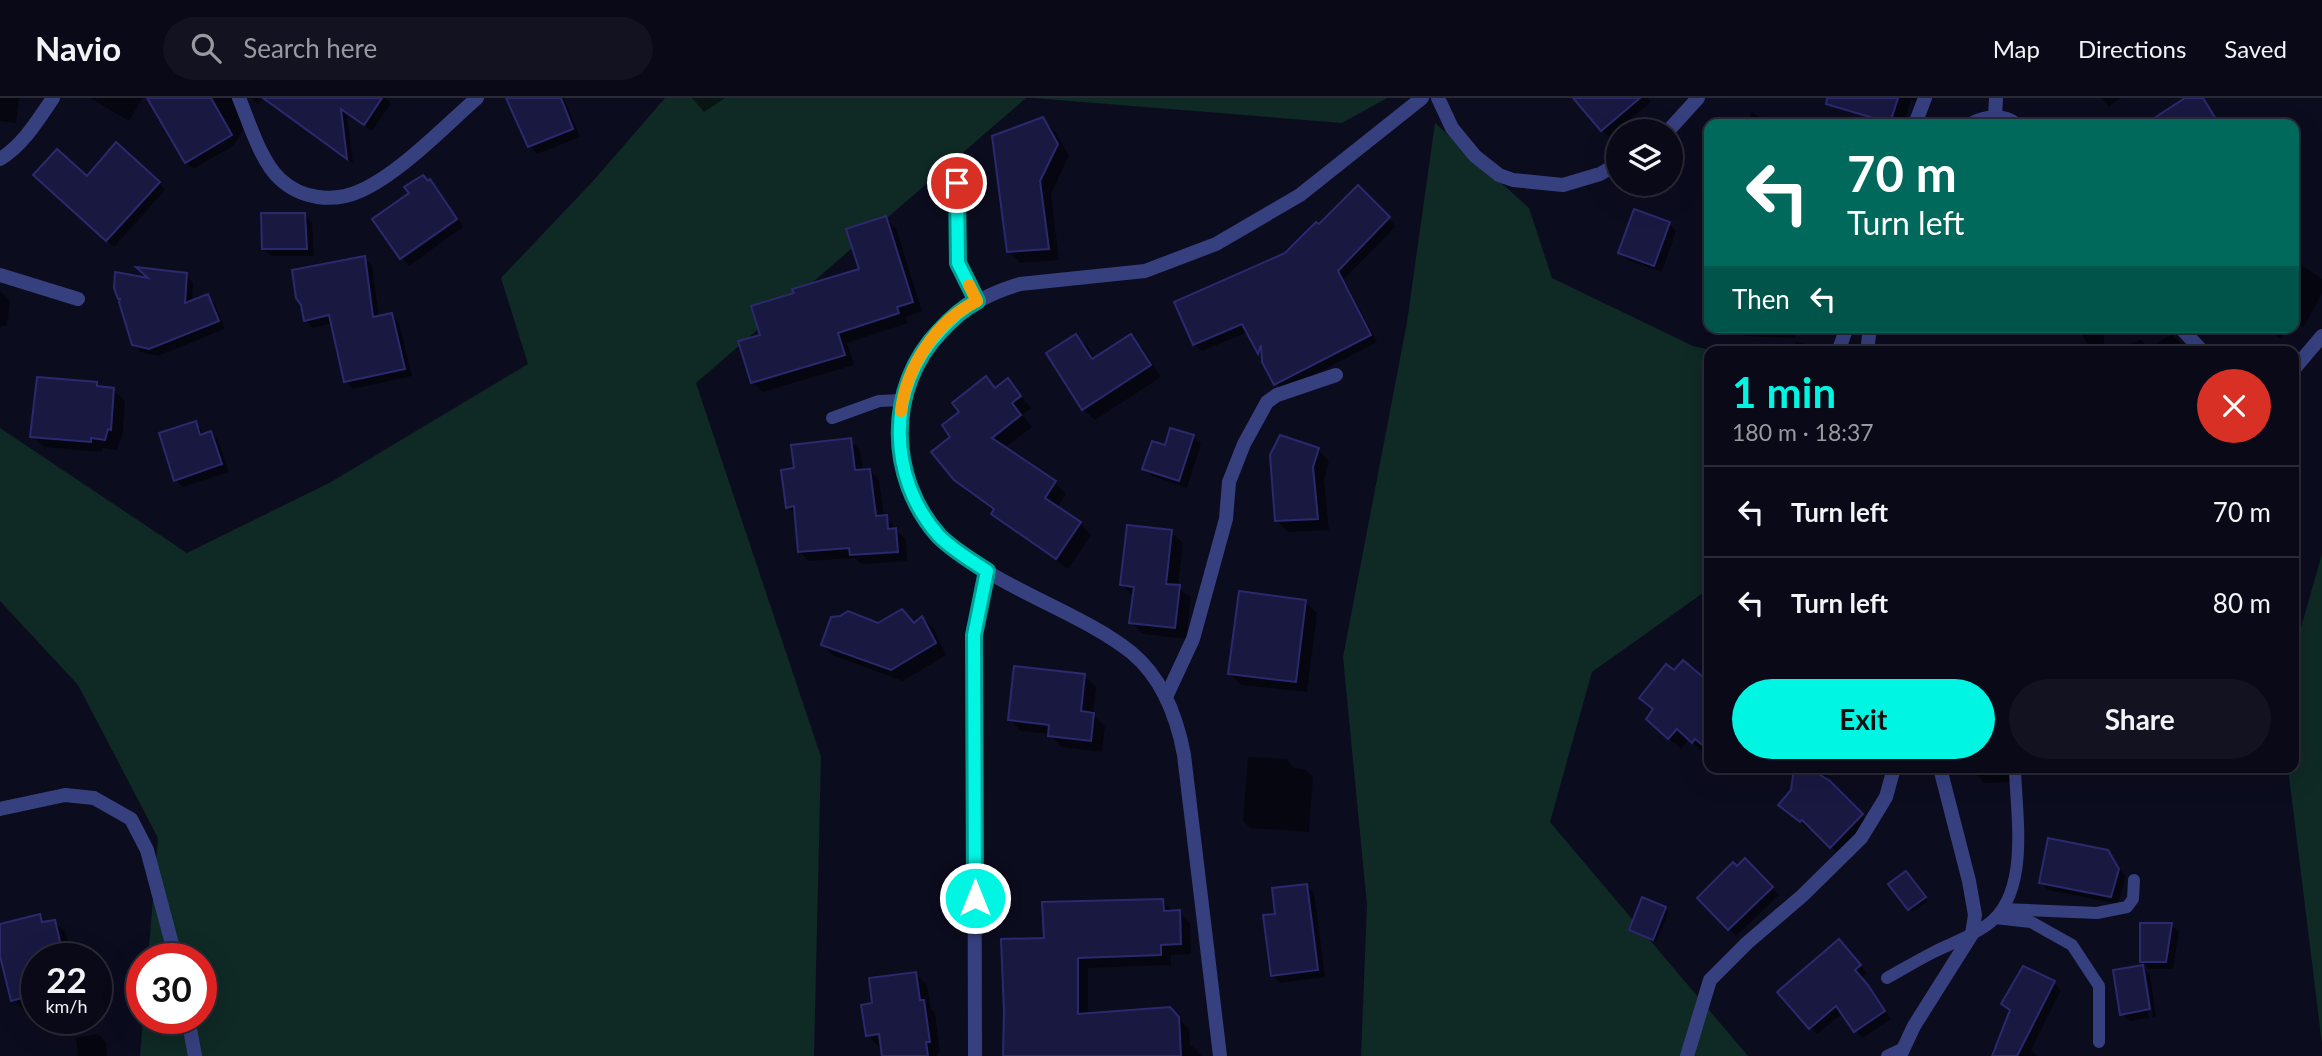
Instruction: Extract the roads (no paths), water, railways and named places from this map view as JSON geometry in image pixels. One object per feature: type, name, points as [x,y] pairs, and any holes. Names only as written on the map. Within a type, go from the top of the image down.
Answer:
[{"type":"street","points":[[0,159],[34,126],[53,98]]},
{"type":"street","points":[[239,98],[262,153],[278,178],[293,189],[313,197],[334,198],[360,191],[394,170],[477,98]]},
{"type":"street","points":[[1220,1056],[1184,755],[1179,726],[1166,697],[1151,674],[1132,654],[1106,636],[987,571],[957,552],[940,536],[914,498],[905,475],[898,437],[902,400],[915,365],[928,342],[951,318],[977,301],[1020,284],[1145,271],[1216,244],[1300,195],[1422,98]]},
{"type":"street","points":[[1438,98],[1452,128],[1475,156],[1499,175],[1513,180],[1563,185],[1606,171]]},
{"type":"street","points":[[1679,119],[1698,98]]},
{"type":"street","points":[[1917,119],[1925,98]]},
{"type":"street","points":[[1995,117],[1996,98]]},
{"type":"street","points":[[1980,119],[2004,119]]},
{"type":"street","points":[[0,275],[78,299]]},
{"type":"street","points":[[2186,333],[2197,346]]},
{"type":"street","points":[[2299,363],[2322,335]]},
{"type":"street","points":[[1166,697],[1193,639],[1226,519],[1229,482],[1250,434],[1267,402],[1277,395],[1336,375]]},
{"type":"street","points":[[975,1056],[974,635],[987,571]]},
{"type":"street","points":[[1687,1056],[1710,980],[1861,838],[1886,797],[1893,773]]},
{"type":"street","points":[[1902,1052],[1914,1026],[1972,934],[1975,915],[1941,773]]},
{"type":"street","points":[[0,809],[65,795],[94,798],[131,819],[147,850],[172,943]]},
{"type":"street","points":[[191,1034],[195,1056]]},
{"type":"lane","points":[[957,183],[958,263],[977,301]]},
{"type":"lane","points":[[832,418],[879,401],[902,400]]},
{"type":"lane","points":[[1887,978],[1972,934],[1999,914],[2014,888],[2017,856],[2015,773]]},
{"type":"lane","points":[[1999,914],[2097,913],[2127,907],[2133,899],[2134,880]]},
{"type":"lane","points":[[1999,914],[2031,922],[2072,945],[2099,986],[2099,1042]]},
{"type":"lane","points":[[1887,1056],[1902,1052]]}]
